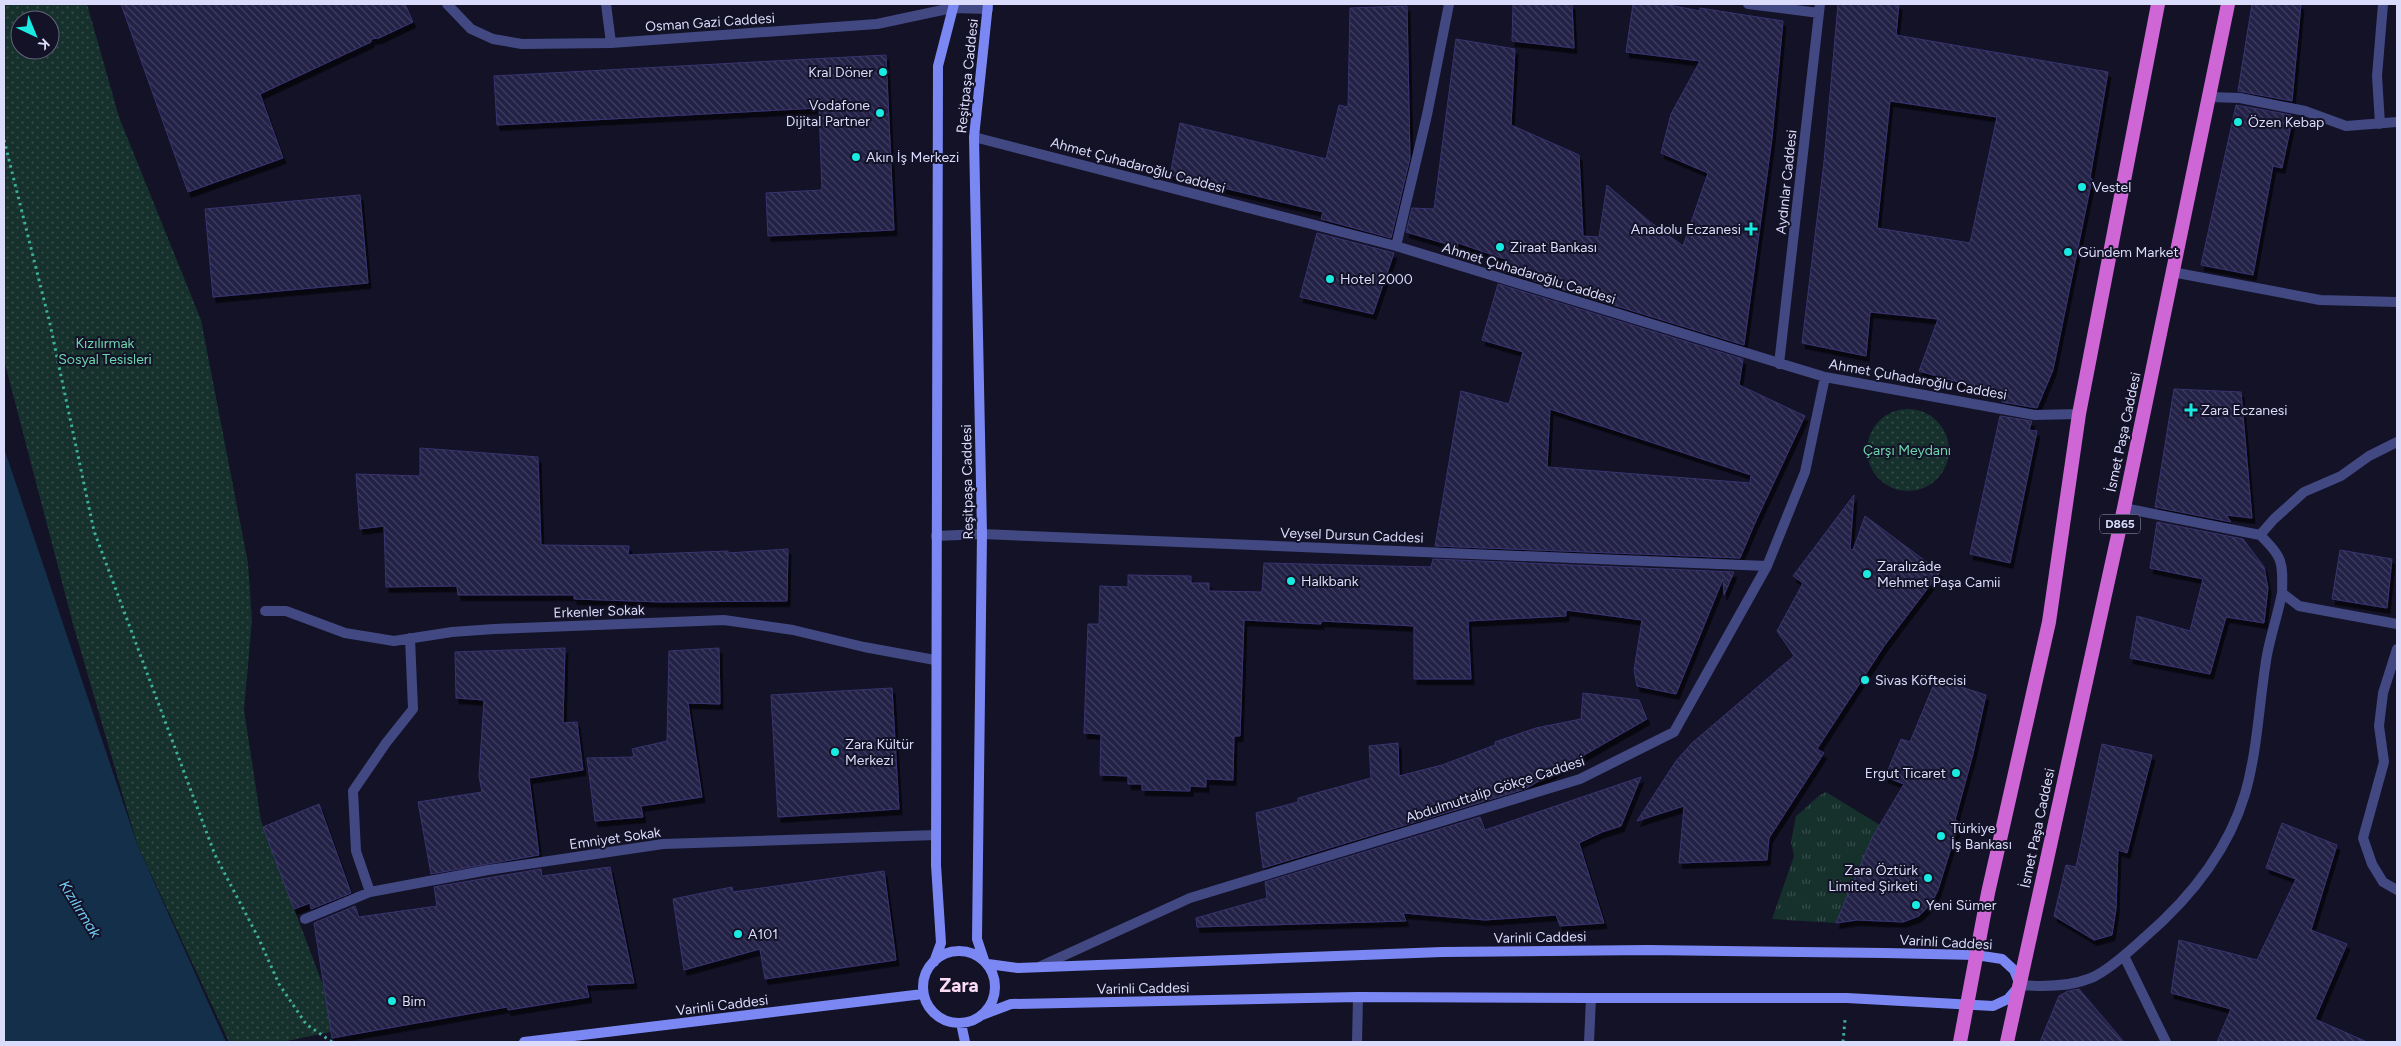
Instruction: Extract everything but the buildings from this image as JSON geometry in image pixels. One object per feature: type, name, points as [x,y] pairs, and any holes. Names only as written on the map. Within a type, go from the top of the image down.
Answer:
[{"type":"highway","points":[[1960,1042],[1976,955],[2049,622],[2079,414],[2158,4]]},
{"type":"highway","name":"İsmet Paşa Caddesi","points":[[2007,1042],[2124,508],[2228,4]]},
{"type":"main road","points":[[934,962],[952,951],[964,951],[986,962],[996,985],[990,1007],[976,1019],[961,1023],[941,1018],[933,1012],[924,994],[924,982],[927,971],[934,962],[941,942],[936,835],[935,660],[938,66],[953,6]]},
{"type":"main road","name":"Reşitpaşa Caddesi","points":[[986,962],[977,939],[982,534],[974,136],[988,6]]},
{"type":"main road","name":"Varinli Caddesi","points":[[982,1015],[1011,1004],[1358,997],[1847,998],[1992,1006],[2008,999],[2020,985],[2014,970],[2002,959],[1976,955],[1648,950],[1462,952],[1018,968],[986,962]]},
{"type":"main road","name":"Varinli Caddesi","points":[[524,1042],[924,994]]},
{"type":"main road","points":[[961,1023],[964,1042]]},
{"type":"street","name":"Osman Gazi Caddesi","points":[[447,4],[470,29],[494,39],[522,44],[611,43],[877,24],[953,6],[988,6]]},
{"type":"street","points":[[606,4],[611,43]]},
{"type":"street","points":[[1396,246],[1427,115],[1449,4]]},
{"type":"street","points":[[1748,4],[1819,8]]},
{"type":"street","points":[[2380,124],[2377,76],[2383,4]]},
{"type":"street","name":"Aydınlar Caddesi","points":[[1779,364],[1819,8]]},
{"type":"street","points":[[2209,97],[2240,98],[2304,111],[2346,126],[2397,122]]},
{"type":"street","name":"Ahmet Çuhadaroğlu Caddesi","points":[[974,136],[1396,246],[1779,364],[1825,376],[2036,415],[2079,414]]},
{"type":"street","points":[[2172,272],[2320,300],[2397,302]]},
{"type":"street","name":"Abdulmuttalip Gökçe Caddesi","points":[[1041,966],[1190,898],[1580,779],[1674,732],[1767,566],[1805,472],[1825,376]]},
{"type":"street","points":[[2260,536],[2274,519],[2304,492],[2341,476],[2369,456],[2397,442]]},
{"type":"street","points":[[2020,985],[2047,988],[2092,978],[2124,956],[2187,898],[2219,851],[2236,820],[2245,793],[2268,655],[2282,593],[2282,563],[2277,551],[2260,536],[2124,508]]},
{"type":"street","name":"Veysel Dursun Caddesi","points":[[936,536],[982,534],[1767,566]]},
{"type":"street","points":[[2282,593],[2299,606],[2397,624]]},
{"type":"street","name":"Erkenler Sokak","points":[[265,611],[286,611],[345,633],[394,640],[494,629],[724,620],[793,630],[864,647],[935,660]]},
{"type":"street","points":[[370,892],[356,851],[353,791],[386,743],[413,709],[410,638]]},
{"type":"street","points":[[2397,649],[2383,693],[2379,726],[2384,762],[2363,838],[2372,864],[2383,882],[2397,890]]},
{"type":"street","name":"Emniyet Sokak","points":[[305,918],[370,892],[488,870],[663,844],[936,835]]},
{"type":"street","points":[[2124,956],[2166,1042]]},
{"type":"street","points":[[1357,1042],[1358,997]]},
{"type":"street","points":[[1589,1042],[1591,998]]},
{"type":"path","points":[[4,140],[50,324],[94,531],[215,855],[258,937],[279,984],[306,1024],[332,1042]]},
{"type":"green space","name":"Kızılırmak Sosyal Tesisleri","points":[[4,4],[87,4],[119,117],[201,320],[248,563],[252,620],[244,710],[261,821],[340,1030],[282,1042],[229,1042],[137,844],[73,624],[4,360]]},
{"type":"green space","name":"Çarşı Meydanı","points":[[1908,409],[1924,412],[1937,421],[1946,434],[1949,450],[1946,466],[1937,479],[1924,488],[1908,491],[1892,488],[1879,479],[1870,466],[1867,450],[1870,434],[1879,421],[1892,412]]},
{"type":"green space","points":[[1826,792],[1880,825],[1836,923],[1772,919],[1794,856],[1791,842],[1796,816]]},
{"type":"water","name":"Kızılırmak","points":[[4,448],[137,844],[226,1042],[4,1042]]},
{"type":"place","name":"Kral Döner","points":[[883,72]]},
{"type":"place","name":"Vodafone Dijital Partner","points":[[880,113]]},
{"type":"place","name":"Özen Kebap","points":[[2238,122]]},
{"type":"place","name":"Akın İş Merkezi","points":[[856,157]]},
{"type":"place","name":"Vestel","points":[[2082,187]]},
{"type":"place","name":"Anadolu Eczanesi","points":[[1751,229]]},
{"type":"place","name":"Ziraat Bankası","points":[[1500,247]]},
{"type":"place","name":"Gündem Market","points":[[2068,252]]},
{"type":"place","name":"Hotel 2000","points":[[1330,279]]},
{"type":"place","name":"Zara Eczanesi","points":[[2191,410]]},
{"type":"place","name":"Zaralızâde Mehmet Paşa Camii","points":[[1867,574]]},
{"type":"place","name":"Halkbank","points":[[1291,581]]},
{"type":"place","name":"Sivas Köftecisi","points":[[1865,680]]},
{"type":"place","name":"Zara Kültür Merkezi","points":[[835,752]]},
{"type":"place","name":"Ergut Ticaret","points":[[1956,773]]},
{"type":"place","name":"Türkiye İş Bankası","points":[[1941,836]]},
{"type":"place","name":"Zara Öztürk Limited Şirketi","points":[[1928,878]]},
{"type":"place","name":"Yeni Sümer","points":[[1916,905]]},
{"type":"place","name":"A101","points":[[738,934]]},
{"type":"place","name":"Bim","points":[[392,1001]]},
{"type":"district","name":"Zara","points":[[959,985]]}]
